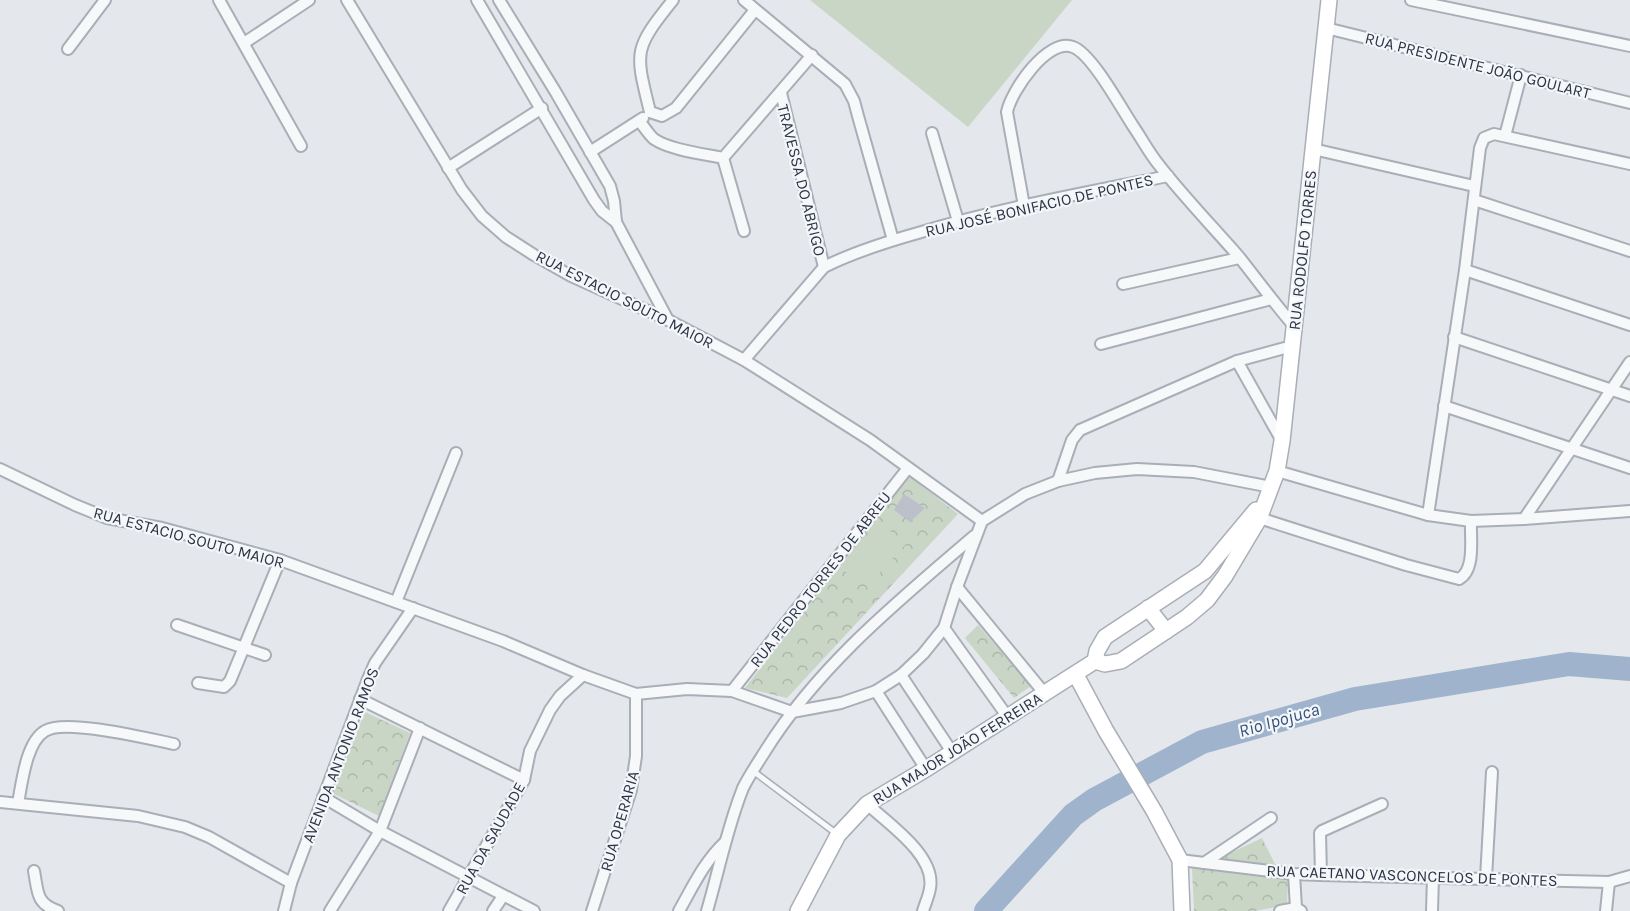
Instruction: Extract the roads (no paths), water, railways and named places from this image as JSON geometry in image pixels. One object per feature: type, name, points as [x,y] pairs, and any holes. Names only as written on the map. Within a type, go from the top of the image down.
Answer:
[{"type":"main road","name":"RUA RODOLFO TORRES","points":[[1268,493],[1277,471],[1282,441],[1329,0]]},
{"type":"main road","name":"RUA MAJOR JOÃO FERREIRA","points":[[1095,661],[1105,664],[1121,661],[1187,618],[1207,600],[1226,576],[1268,493]]},
{"type":"main road","name":"RUA MAJOR JOÃO FERREIRA","points":[[798,911],[838,835],[867,804],[1095,661],[1097,651],[1105,637],[1204,571],[1255,517]]},
{"type":"main road","points":[[1148,608],[1166,631]]},
{"type":"main road","points":[[1076,675],[1180,860],[1182,911]]},
{"type":"street","points":[[68,49],[105,0]]},
{"type":"street","points":[[219,0],[301,146]]},
{"type":"street","points":[[244,43],[309,0]]},
{"type":"street","name":"RUA ESTACIO SOUTO MAIOR","points":[[347,0],[448,168],[482,216],[506,237],[571,276],[668,320],[744,360],[870,440],[982,521]]},
{"type":"street","points":[[499,0],[610,186],[616,222],[668,320]]},
{"type":"street","points":[[651,112],[640,70],[639,53],[648,31],[673,0]]},
{"type":"street","points":[[744,0],[845,84],[854,101],[892,240]]},
{"type":"street","points":[[1411,0],[1630,46]]},
{"type":"street","points":[[482,2],[594,200],[602,211],[616,222]]},
{"type":"street","points":[[651,112],[662,116],[675,108],[755,10]]},
{"type":"street","name":"RUA PRESIDENTE JOÃO GOULART","points":[[1326,28],[1630,103]]},
{"type":"street","points":[[1024,206],[1007,112],[1011,97],[1045,55],[1060,46],[1071,46],[1080,51],[1098,72],[1158,164],[1294,326]]},
{"type":"street","points":[[723,158],[812,55]]},
{"type":"street","points":[[1505,136],[1521,75]]},
{"type":"street","points":[[448,168],[540,105],[555,91]]},
{"type":"street","name":"TRAVESSA DO ABRIGO","points":[[781,93],[824,267]]},
{"type":"street","points":[[590,152],[651,112]]},
{"type":"street","points":[[639,121],[654,138],[662,143],[723,158]]},
{"type":"street","points":[[932,133],[958,221]]},
{"type":"street","points":[[1428,515],[1465,270],[1481,142],[1494,134],[1630,164]]},
{"type":"street","points":[[1313,149],[1474,186]]},
{"type":"street","points":[[723,158],[744,231]]},
{"type":"street","name":"RUA JOSÉ BONIFACIO DE PONTES","points":[[744,360],[824,267],[849,255],[958,221],[1168,176]]},
{"type":"street","points":[[1474,200],[1630,251]]},
{"type":"street","points":[[1123,284],[1239,258]]},
{"type":"street","points":[[1465,270],[1630,325]]},
{"type":"street","points":[[1101,344],[1271,299]]},
{"type":"street","points":[[1454,337],[1630,396]]},
{"type":"street","points":[[1058,481],[1072,440],[1080,430],[1237,361],[1292,346]]},
{"type":"street","points":[[1237,361],[1282,441]]},
{"type":"street","points":[[1524,519],[1630,362]]},
{"type":"street","points":[[1444,406],[1630,468]]},
{"type":"street","points":[[396,602],[456,453]]},
{"type":"street","name":"RUA PEDRO TORRES DE ABREU","points":[[732,691],[908,468]]},
{"type":"street","name":"RUA ESTACIO SOUTO MAIOR","points":[[0,469],[108,518],[162,528],[280,560],[503,641],[583,675],[636,694],[687,689],[732,691],[792,712]]},
{"type":"street","points":[[792,712],[841,703],[876,691],[901,675],[923,654],[944,628],[982,521],[1025,494],[1058,481],[1095,473],[1137,469],[1194,472],[1268,493]]},
{"type":"street","points":[[1277,471],[1428,515],[1471,521],[1630,511]]},
{"type":"street","points":[[1255,517],[1459,579],[1464,577],[1470,560],[1471,521]]},
{"type":"street","points":[[707,911],[725,841],[744,786],[792,712],[816,683],[884,615],[976,534]]},
{"type":"street","points":[[198,683],[219,687],[227,685],[245,648],[280,560]]},
{"type":"street","points":[[957,587],[1044,694]]},
{"type":"street","name":"AVENIDA ANTONIO RAMOS","points":[[284,911],[291,884],[375,663],[413,608]]},
{"type":"street","points":[[177,625],[265,655]]},
{"type":"street","points":[[944,628],[1007,716]]},
{"type":"street","name":"RUA DA SAUDADE","points":[[449,911],[524,780],[530,751],[550,710],[560,696],[583,675]]},
{"type":"street","points":[[901,675],[952,752]]},
{"type":"street","points":[[876,691],[926,769]]},
{"type":"street","name":"RUA OPERARIA","points":[[592,911],[632,782],[636,756],[636,694]]},
{"type":"street","points":[[360,699],[524,780]]},
{"type":"street","points":[[18,803],[24,770],[33,746],[39,736],[52,728],[113,731],[174,744]]},
{"type":"street","points":[[330,911],[380,831],[420,728]]},
{"type":"street","points":[[1486,878],[1492,772]]},
{"type":"street","points":[[323,797],[380,831],[534,911]]},
{"type":"street","points":[[0,802],[138,816],[185,827],[208,837],[291,884]]},
{"type":"street","points":[[867,804],[914,847],[928,866],[930,889],[922,911]]},
{"type":"street","points":[[1321,875],[1320,834],[1322,831],[1382,804]]},
{"type":"street","points":[[1204,863],[1271,818]]},
{"type":"street","points":[[679,911],[698,874],[711,855],[725,841]]},
{"type":"street","name":"RUA CAETANO VASCONCELOS DE PONTES","points":[[1180,860],[1294,874],[1321,875],[1609,882],[1630,876]]},
{"type":"street","points":[[33,872],[39,900],[50,909],[58,911]]},
{"type":"street","points":[[1280,911],[1299,909],[1294,874]]},
{"type":"street","points":[[1432,878],[1432,911]]},
{"type":"street","points":[[1606,911],[1609,882]]},
{"type":"street","points":[[493,911],[503,896]]},
{"type":"lane","points":[[753,771],[838,835]]},
{"type":"waterway","name":"Rio Ipojuca","points":[[986,911],[1073,815],[1094,800],[1202,742],[1355,699],[1569,664],[1630,669]]}]
